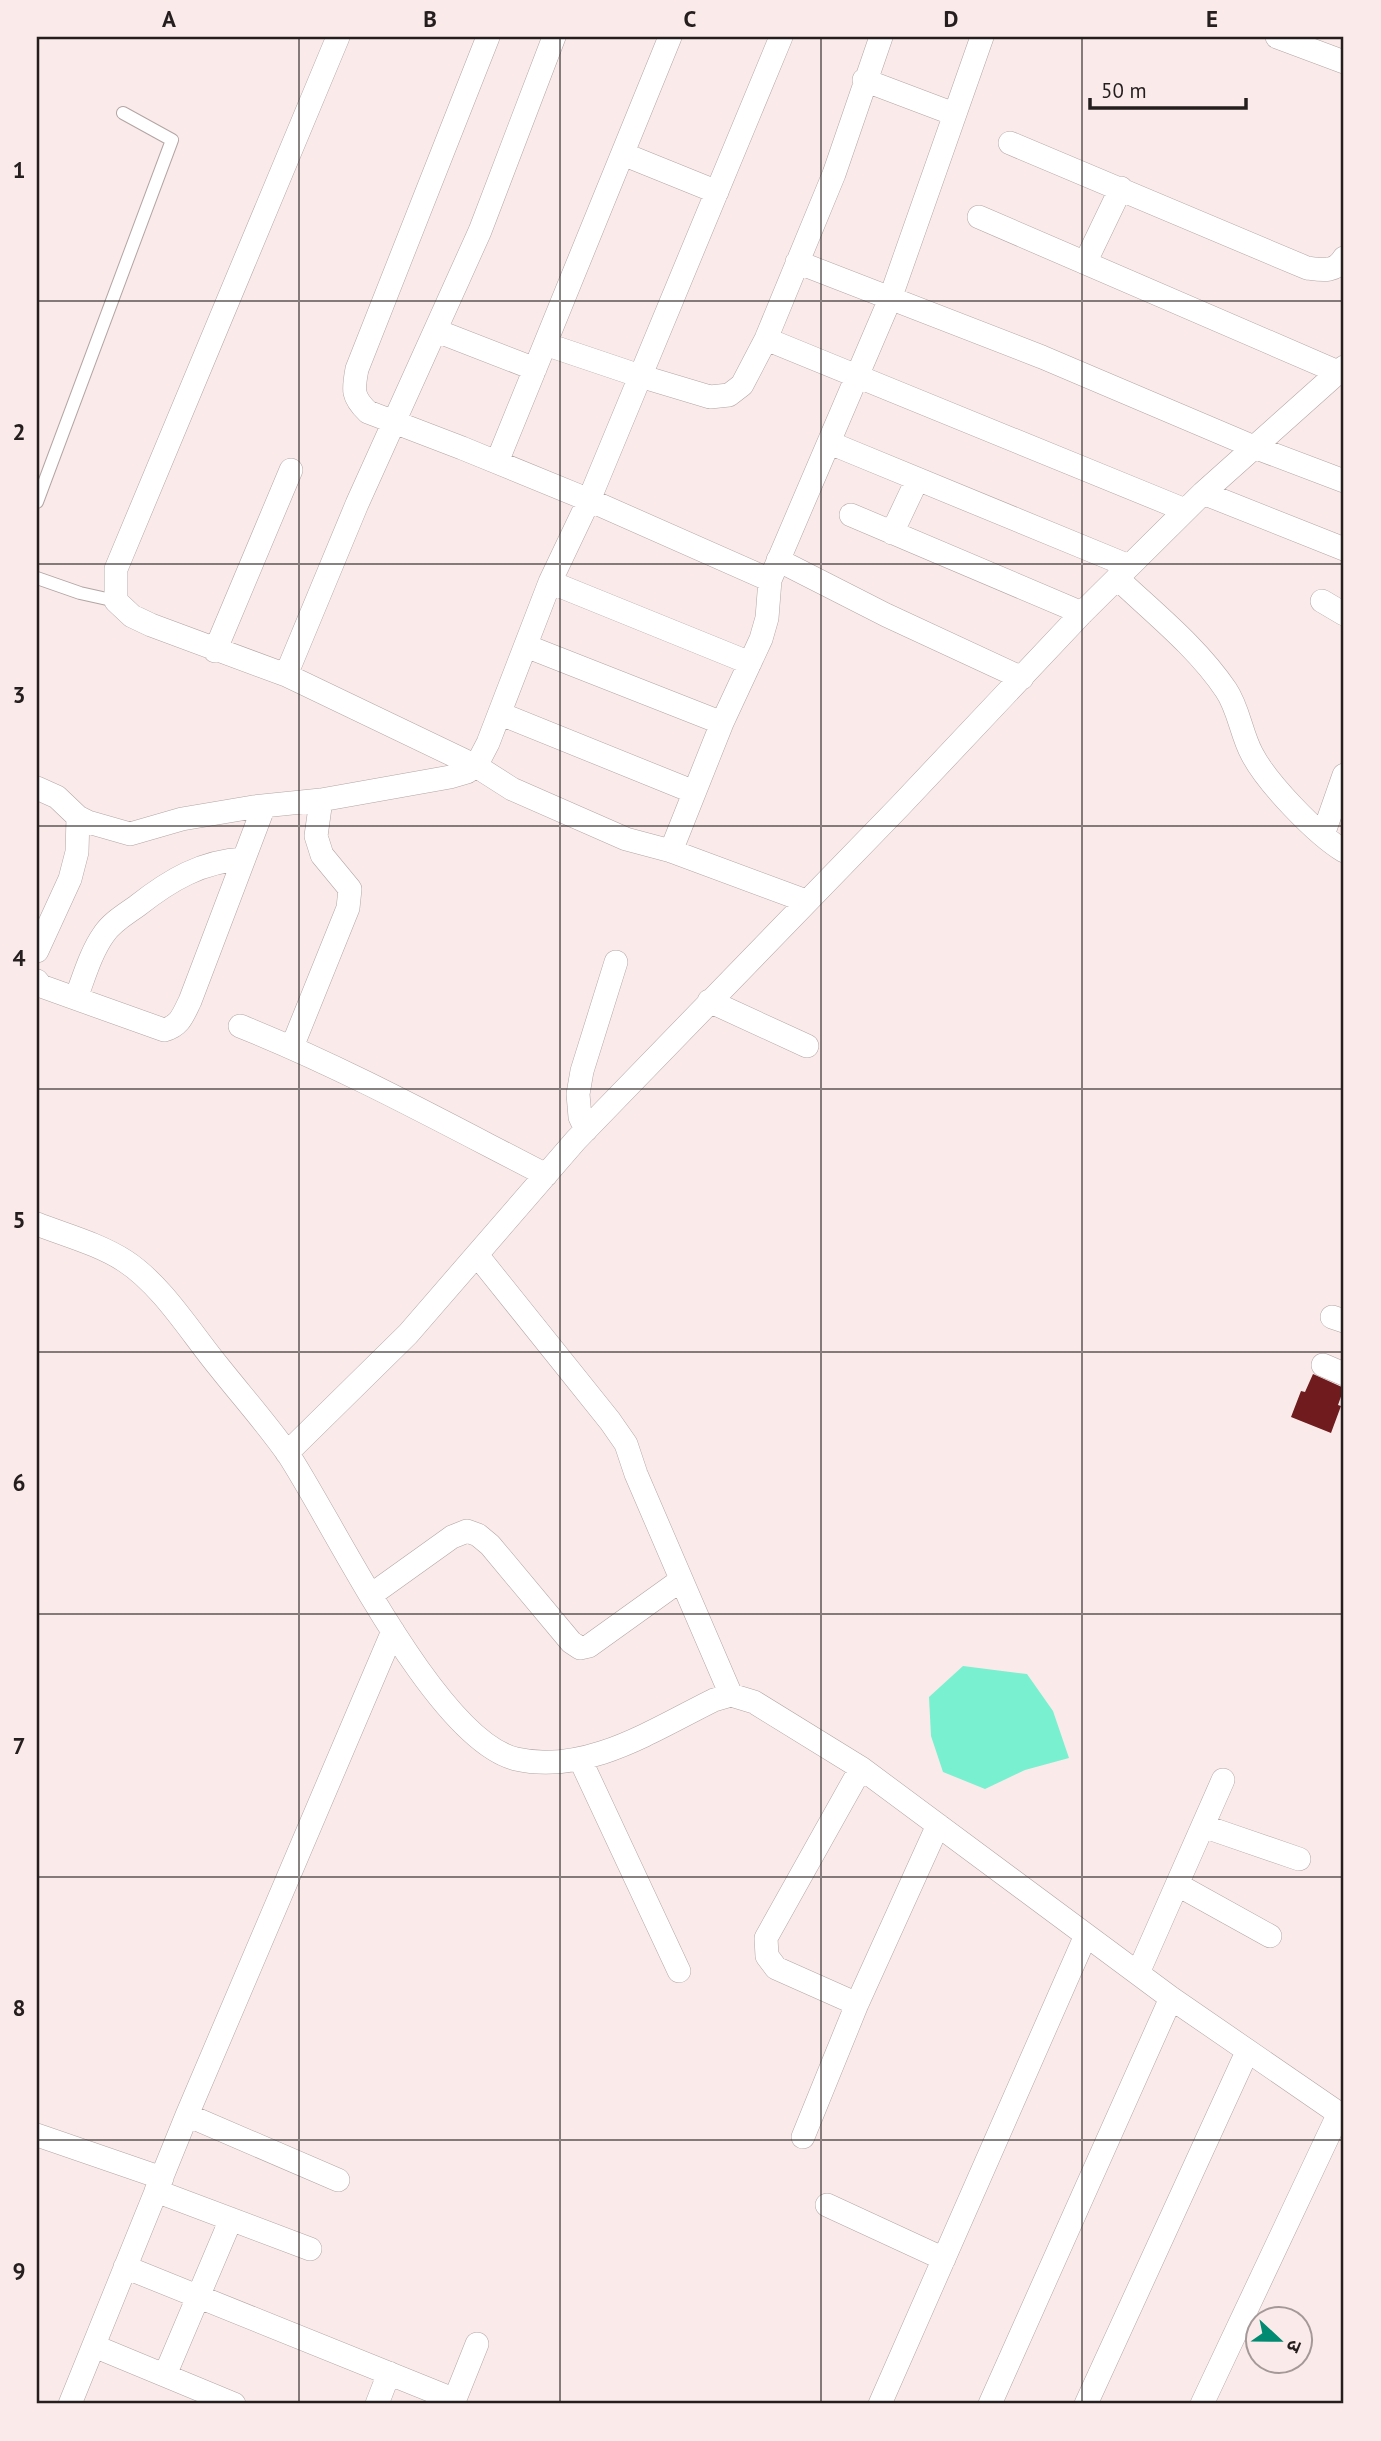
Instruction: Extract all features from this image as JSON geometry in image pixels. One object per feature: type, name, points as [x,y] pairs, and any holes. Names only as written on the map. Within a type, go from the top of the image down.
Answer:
[{"type":"street","points":[[338,37],[129,534],[116,569],[116,601],[132,616],[215,651],[286,675],[476,766],[512,789],[626,839],[671,851],[806,901]]},
{"type":"street","points":[[488,37],[357,369],[354,386],[356,401],[368,412],[395,423],[886,615],[1022,678]]},
{"type":"street","points":[[286,675],[357,504],[480,231],[554,37]]},
{"type":"street","points":[[497,462],[670,37]]},
{"type":"street","points":[[37,789],[57,797],[78,817],[104,829],[130,834],[182,819],[321,800],[450,777],[476,766],[501,714],[550,582],[589,500],[781,37]]},
{"type":"street","points":[[545,344],[710,397],[729,395],[742,385],[766,339],[834,174],[864,80],[881,37]]},
{"type":"street","points":[[671,851],[767,618],[774,570],[890,299],[982,37]]},
{"type":"street","points":[[1291,39],[1344,62]]},
{"type":"street","points":[[864,80],[954,114]]},
{"type":"street","points":[[1010,143],[1307,268],[1328,271],[1341,264],[1344,258]]},
{"type":"street","points":[[623,154],[716,192]]},
{"type":"street","points":[[1084,263],[1121,188]]},
{"type":"street","points":[[287,1453],[408,1334],[586,1130],[1082,613],[1203,493],[1341,370],[979,217]]},
{"type":"street","points":[[797,262],[1042,356],[1254,447],[1344,481]]},
{"type":"street","points":[[437,331],[535,369]]},
{"type":"street","points":[[766,339],[1185,510]]},
{"type":"street","points":[[830,443],[1123,572],[1227,691],[1252,756],[1277,787],[1323,835],[1344,851]]},
{"type":"street","points":[[215,651],[291,470]]},
{"type":"street","points":[[892,533],[917,480]]},
{"type":"street","points":[[1203,493],[1344,549]]},
{"type":"street","points":[[851,515],[1082,613]]},
{"type":"street","points":[[550,582],[750,663]]},
{"type":"street","points":[[1322,601],[1344,614]]},
{"type":"street","points":[[526,646],[722,723]]},
{"type":"street","points":[[501,714],[694,792]]},
{"type":"street","points":[[1323,835],[1344,775]]},
{"type":"street","points":[[292,1046],[348,908],[350,889],[322,855],[316,836],[321,800]]},
{"type":"street","points":[[37,981],[41,986],[164,1030],[173,1028],[190,1001],[264,806]]},
{"type":"street","points":[[37,951],[70,879],[77,852],[78,817]]},
{"type":"street","points":[[76,998],[97,946],[115,922],[158,888],[184,874],[226,860],[244,859]]},
{"type":"street","points":[[586,1130],[580,1117],[580,1082],[616,962]]},
{"type":"street","points":[[709,1001],[807,1046]]},
{"type":"street","points":[[240,1026],[292,1046],[546,1175]]},
{"type":"street","points":[[37,1224],[124,1260],[154,1285],[287,1453],[393,1632],[456,1717],[496,1751],[515,1759],[548,1763],[580,1759],[615,1749],[714,1700],[731,1695],[754,1702],[861,1768],[1171,1998],[1341,2115],[1202,2404]]},
{"type":"street","points":[[477,1255],[626,1444],[636,1474],[731,1695]]},
{"type":"street","points":[[1323,1364],[1344,1374]]},
{"type":"street","points":[[371,1595],[452,1537],[467,1531],[478,1535],[490,1545],[571,1642],[580,1648],[589,1646],[681,1580]]},
{"type":"street","points":[[70,2404],[187,2115],[393,1632]]},
{"type":"street","points":[[580,1759],[679,1971]]},
{"type":"street","points":[[857,2004],[776,1968],[767,1955],[766,1938],[861,1768]]},
{"type":"street","points":[[1138,1973],[1223,1780]]},
{"type":"street","points":[[803,2137],[857,2004],[938,1825]]},
{"type":"street","points":[[1203,1826],[1299,1859]]},
{"type":"street","points":[[1178,1885],[1270,1936]]},
{"type":"street","points":[[880,2404],[1086,1935]]},
{"type":"street","points":[[990,2404],[1171,1998]]},
{"type":"street","points":[[1086,2404],[1247,2052]]},
{"type":"street","points":[[187,2115],[338,2180]]},
{"type":"street","points":[[37,2135],[159,2184],[231,2219],[310,2249]]},
{"type":"street","points":[[827,2205],[944,2259]]},
{"type":"street","points":[[165,2375],[231,2219]]},
{"type":"street","points":[[125,2267],[199,2295],[454,2402],[477,2344]]},
{"type":"street","points":[[94,2346],[234,2404]]},
{"type":"street","points":[[377,2404],[389,2373]]},
{"type":"lane","points":[[37,502],[172,140],[123,113]]},
{"type":"lane","points":[[37,578],[79,593],[116,601]]},
{"type":"shaded area","points":[[963,1666],[1027,1674],[1053,1711],[1069,1758],[1025,1770],[985,1789],[943,1772],[931,1736],[929,1697]]},
{"type":"building","points":[[1313,1374],[1344,1388],[1338,1405],[1341,1406],[1331,1433],[1291,1417],[1301,1391],[1305,1392]]}]
